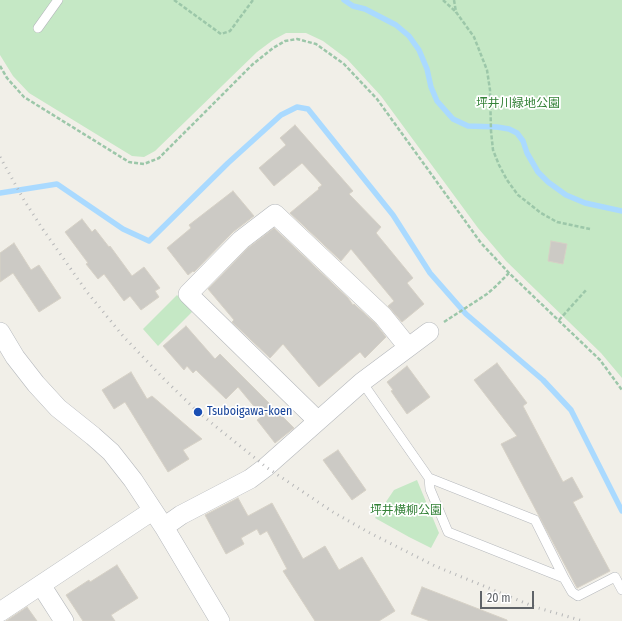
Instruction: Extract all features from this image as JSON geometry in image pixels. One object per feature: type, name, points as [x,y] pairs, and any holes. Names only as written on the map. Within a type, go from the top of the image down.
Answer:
[{"type":"street","points":[[317,420],[188,294],[241,240],[275,214],[383,316],[408,347]]},
{"type":"street","points":[[164,527],[181,515],[250,479],[266,467],[317,420],[362,382],[434,329]]},
{"type":"street","points":[[0,332],[15,357],[36,384],[58,408],[111,452],[133,480],[152,511],[164,527],[220,621]]},
{"type":"street","points":[[0,612],[152,511]]},
{"type":"street","points":[[41,585],[64,621]]},
{"type":"lane","points":[[38,28],[58,0]]},
{"type":"lane","points":[[362,382],[429,478],[430,489],[448,532],[564,578]]},
{"type":"lane","points":[[429,478],[535,520],[564,578],[572,592],[578,596],[615,577],[622,590]]},
{"type":"path","points":[[174,0],[221,34],[230,30],[253,0]]},
{"type":"path","points":[[443,0],[456,12],[474,37],[487,70],[490,90],[493,150],[507,180],[518,195],[541,213],[557,222],[590,229]]},
{"type":"path","points":[[454,0],[456,12]]},
{"type":"path","points":[[0,66],[7,78],[24,97],[129,162],[144,164],[159,158],[254,64],[284,41],[297,39],[316,44],[344,64],[377,99],[481,243],[509,273],[600,360],[622,390]]},
{"type":"path","points":[[434,329],[475,302],[495,287],[509,273]]},
{"type":"path","points":[[559,320],[587,288]]},
{"type":"green space","name":"坪井川緑地公園","points":[[0,0],[622,0],[622,378],[601,353],[506,261],[478,228],[381,96],[347,59],[323,41],[306,33],[286,33],[273,40],[257,52],[155,151],[144,157],[132,156],[29,93],[13,76],[0,55]]},
{"type":"green space","points":[[177,295],[192,312],[158,346],[143,329]]},
{"type":"green space","name":"坪井横柳公園","points":[[417,480],[439,533],[431,548],[375,518],[394,490]]},
{"type":"building","points":[[295,125],[353,191],[349,194],[381,227],[376,233],[413,278],[407,283],[424,304],[402,322],[388,306],[394,301],[351,249],[341,261],[290,213],[322,185],[302,163],[274,186],[259,168],[286,145],[280,138]]},
{"type":"building","points":[[233,191],[254,216],[233,232],[194,272],[193,271],[188,275],[167,248],[191,228],[189,225]]},
{"type":"building","points":[[82,219],[92,232],[95,229],[109,247],[110,246],[132,276],[144,267],[160,288],[155,291],[159,297],[141,310],[130,296],[124,301],[104,274],[98,279],[86,264],[88,263],[65,232]]},
{"type":"building","points":[[274,228],[348,298],[353,305],[354,304],[375,323],[386,337],[365,358],[360,352],[319,387],[283,344],[270,358],[232,322],[234,320],[208,289],[248,248]]},
{"type":"building","points":[[551,241],[567,244],[563,264],[548,261]]},
{"type":"building","points":[[14,243],[31,270],[39,265],[61,298],[39,312],[13,273],[0,282],[0,253]]},
{"type":"building","points":[[186,326],[215,359],[220,354],[294,428],[275,443],[257,420],[262,416],[238,387],[226,399],[196,370],[193,373],[187,366],[184,370],[163,346]]},
{"type":"building","points":[[497,363],[527,403],[523,406],[563,482],[572,477],[583,497],[573,502],[610,571],[577,588],[501,444],[517,436],[474,380]]},
{"type":"building","points":[[407,366],[430,397],[407,414],[391,391],[393,390],[387,382]]},
{"type":"building","points":[[131,372],[147,399],[152,396],[202,439],[183,450],[189,459],[168,472],[125,402],[114,409],[102,390]]},
{"type":"building","points":[[338,450],[366,490],[352,500],[323,460]]},
{"type":"building","points":[[238,498],[248,516],[272,503],[303,559],[325,546],[339,570],[362,557],[395,611],[379,621],[315,621],[283,571],[287,569],[267,531],[260,535],[257,529],[241,538],[244,544],[226,554],[205,515]]},
{"type":"building","points":[[117,565],[138,598],[111,615],[115,621],[83,621],[66,595],[89,580],[90,582]]},
{"type":"building","points":[[422,587],[507,621],[430,621],[411,614]]},
{"type":"building","points":[[27,607],[37,621],[6,621]]},
{"type":"waterway","points":[[344,0],[353,6],[365,9],[396,25],[409,36],[419,50],[427,69],[431,87],[437,101],[453,119],[468,126],[497,127],[509,129],[517,133],[523,141],[527,153],[538,172],[548,182],[566,195],[585,203],[622,211]]},
{"type":"waterway","points":[[0,193],[57,184],[123,229],[149,241],[228,163],[281,115],[297,107],[308,109],[393,215],[430,273],[466,314],[543,380],[571,410],[622,511]]},
{"type":"railway","points":[[0,157],[24,200],[42,228],[87,292],[123,336],[198,412],[266,467],[333,512],[368,532],[435,566],[535,607],[583,621]]},
{"type":"place","name":"Tsuboigawa-koen","points":[[198,412]]}]
